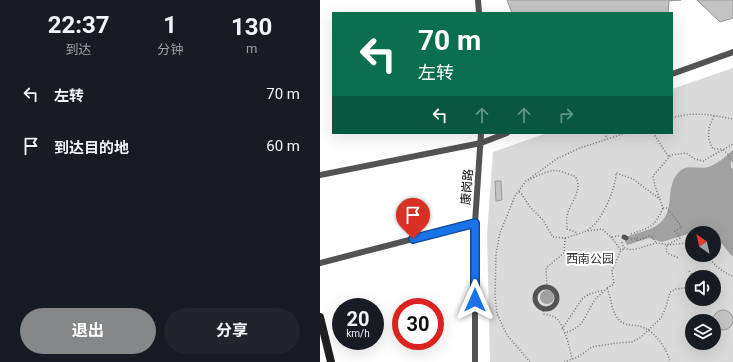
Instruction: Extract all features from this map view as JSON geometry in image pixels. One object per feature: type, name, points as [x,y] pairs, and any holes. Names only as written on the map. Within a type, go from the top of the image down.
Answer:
[{"type":"main road","points":[[320,317],[331,362]]},
{"type":"street","points":[[478,0],[479,12]]},
{"type":"street","points":[[673,74],[733,52]]},
{"type":"street","name":"康岗路","points":[[475,362],[475,223],[481,134]]},
{"type":"street","points":[[320,175],[481,143],[504,134]]},
{"type":"street","points":[[320,263],[475,223]]},
{"type":"street","points":[[542,287],[551,287],[556,293],[557,301],[551,308],[542,308],[536,302],[536,294],[542,287]]},
{"type":"path","points":[[673,118],[681,115],[696,114],[733,120]]},
{"type":"path","points":[[714,116],[708,130],[708,138],[713,149],[722,149],[733,161]]},
{"type":"path","points":[[605,134],[607,139]]},
{"type":"path","points":[[530,362],[507,335],[497,314],[496,254],[500,233],[518,192],[526,181],[558,158],[623,134]]},
{"type":"path","points":[[654,134],[669,157]]},
{"type":"path","points":[[612,237],[625,236],[652,227],[658,220],[663,208],[653,176],[671,155],[686,153],[695,159],[703,160],[733,144]]},
{"type":"path","points":[[526,181],[552,171],[561,171],[575,176],[578,181],[578,192],[566,217],[567,229],[578,233]]},
{"type":"path","points":[[586,231],[594,225],[603,213],[616,180],[616,173],[633,179],[660,200]]},
{"type":"path","points":[[518,192],[522,193],[530,207],[543,220],[553,237],[565,238],[578,233],[602,228],[612,237],[621,250]]},
{"type":"path","points":[[663,208],[667,208],[682,227],[675,231],[680,238],[667,245]]},
{"type":"path","points":[[625,249],[622,246],[622,240],[625,238],[628,240],[638,238],[636,241],[649,236],[654,239],[656,243]]},
{"type":"path","points":[[547,287],[546,268],[564,253],[565,238]]},
{"type":"path","points":[[621,250],[631,250],[650,246],[656,243],[667,245],[685,243]]},
{"type":"path","points":[[667,245],[666,251],[679,258]]},
{"type":"path","points":[[564,334],[574,330],[585,319],[596,299],[614,284],[612,271],[621,250]]},
{"type":"path","points":[[712,262],[724,272],[733,276]]},
{"type":"path","points":[[564,362],[578,357],[592,347],[632,342],[641,337],[661,318],[670,292],[676,289],[685,288]]},
{"type":"path","points":[[562,329],[582,299],[588,294],[607,289]]},
{"type":"path","points":[[607,289],[611,298],[613,310],[619,320],[626,325],[642,327],[649,331],[658,339],[668,355],[670,362]]},
{"type":"path","points":[[542,308],[544,314],[552,316],[558,320],[568,341],[572,359]]},
{"type":"green space","name":"西南公园","points":[[733,68],[733,362],[490,362],[487,234],[493,152],[544,134],[673,134],[673,89]]},
{"type":"shaded area","points":[[733,150],[731,168],[733,169],[733,256],[721,243],[721,226],[685,226],[685,235],[662,242],[649,238],[627,245],[625,241],[627,237],[653,228],[663,220],[669,207],[674,178],[682,169],[689,167],[704,168],[721,160]]},
{"type":"shaded area","points":[[544,290],[550,290],[554,294],[554,300],[550,304],[544,304],[540,300],[540,294]]},
{"type":"building","points":[[507,0],[681,0],[669,1],[668,12],[512,12]]},
{"type":"building","points":[[697,0],[733,0],[733,18],[720,22]]},
{"type":"building","points":[[495,181],[501,181],[502,200],[496,201]]},
{"type":"building","points":[[723,310],[730,313],[733,320],[730,327],[721,330],[721,314],[715,314],[716,313]]},
{"type":"route","points":[[413,239],[475,223],[475,300]]}]
